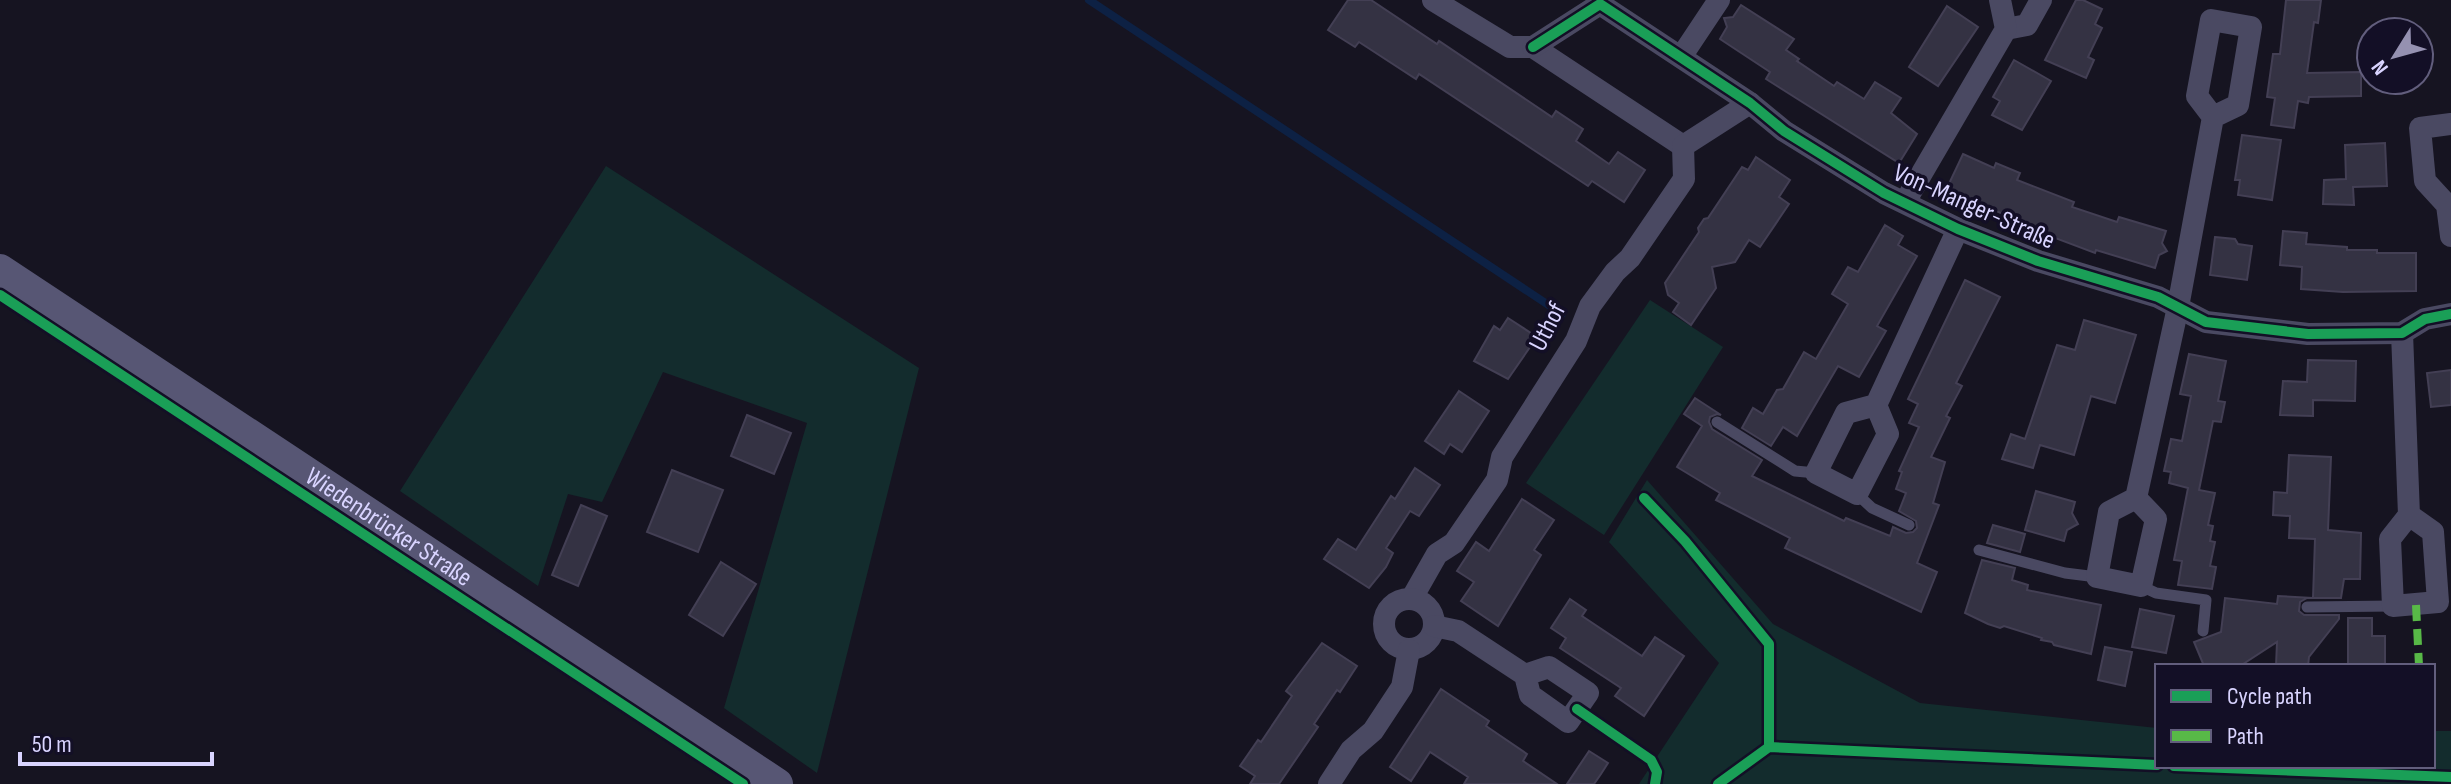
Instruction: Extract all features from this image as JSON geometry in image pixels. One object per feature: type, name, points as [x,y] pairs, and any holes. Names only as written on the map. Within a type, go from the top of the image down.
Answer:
[{"type":"street","points":[[1433,0],[1510,47],[1533,47],[1683,146],[1750,103]]},
{"type":"street","points":[[1681,57],[1719,0]]},
{"type":"street","points":[[2000,0],[2006,29]]},
{"type":"street","name":"Von-Manger-Straße","points":[[1905,202],[2006,29],[2027,25],[2041,0]]},
{"type":"street","name":"Von-Manger-Straße","points":[[1533,47],[1600,4],[1750,103],[1806,145],[1884,193],[1958,229],[2038,261],[2158,297],[2206,322],[2308,334],[2402,333],[2425,319],[2451,314]]},
{"type":"street","points":[[2136,498],[2178,307],[2213,117]]},
{"type":"street","points":[[2451,124],[2420,128],[2425,181],[2449,202],[2451,236]]},
{"type":"street","name":"Uthof","points":[[1412,598],[1437,554],[1454,543],[1497,480],[1502,457],[1576,341],[1590,306],[1615,272],[1630,258],[1684,179],[1683,146]]},
{"type":"street","name":"Von-Manger-Straße","points":[[1876,405],[1958,229]]},
{"type":"street","name":"Wiedenbrücker Straße","points":[[0,270],[777,784]]},
{"type":"street","points":[[2402,333],[2409,515],[2390,539],[2393,606],[2444,602],[2433,532],[2409,515]]},
{"type":"street","points":[[1876,405],[1888,434],[1857,494],[1816,473],[1846,413],[1876,405]]},
{"type":"street","points":[[2136,498],[2156,519],[2141,586],[2097,577],[2109,512],[2136,498]]},
{"type":"street","points":[[1412,598],[1424,603],[1432,613],[1434,626],[1430,637],[1421,646],[1409,650],[1397,647],[1388,639],[1383,628],[1384,616],[1390,606],[1412,598]]},
{"type":"street","points":[[1434,626],[1458,631],[1525,675]]},
{"type":"street","points":[[1329,784],[1351,750],[1373,731],[1402,687],[1409,650]]},
{"type":"lane","points":[[1717,422],[1795,471],[1816,473]]},
{"type":"lane","points":[[1857,494],[1872,508],[1909,525]]},
{"type":"lane","points":[[1979,550],[2065,573],[2097,577]]},
{"type":"lane","points":[[2141,586],[2156,593],[2206,600],[2203,631]]},
{"type":"lane","points":[[2307,607],[2393,606]]},
{"type":"green space","points":[[606,166],[919,368],[817,773],[724,708],[807,423],[663,372],[602,502],[568,494],[538,586],[400,491]]},
{"type":"green space","points":[[1650,300],[1723,347],[1604,535],[1526,483]]},
{"type":"green space","points":[[1647,480],[1773,624],[1920,703],[2155,728],[2155,768],[2435,768],[2435,731],[2451,731],[2451,784],[1639,784],[1719,663],[1609,542]]},
{"type":"building","points":[[1348,0],[1371,0],[1437,44],[1439,41],[1552,117],[1556,111],[1583,129],[1576,141],[1609,164],[1618,152],[1645,170],[1624,202],[1592,181],[1588,186],[1419,74],[1416,79],[1359,42],[1355,47],[1328,30]]},
{"type":"building","points":[[2076,0],[2102,9],[2095,24],[2102,28],[2088,57],[2094,60],[2086,78],[2045,60]]},
{"type":"building","points":[[2286,0],[2321,0],[2318,23],[2314,22],[2307,73],[2355,72],[2355,96],[2361,96],[2309,97],[2308,103],[2298,101],[2294,128],[2271,125],[2275,98],[2267,97],[2273,54],[2280,54]]},
{"type":"building","points":[[1741,5],[1794,39],[1786,50],[1834,86],[1837,82],[1864,99],[1875,82],[1901,98],[1891,113],[1917,134],[1899,163],[1766,79],[1770,72],[1720,39],[1727,27],[1724,18],[1733,17]]},
{"type":"building","points":[[1947,6],[1978,27],[1938,86],[1909,67]]},
{"type":"building","points":[[2014,60],[2051,81],[2022,130],[1992,115],[2000,101],[1993,97]]},
{"type":"building","points":[[2242,135],[2281,140],[2272,200],[2238,195],[2240,180],[2235,180]]},
{"type":"building","points":[[2385,143],[2387,186],[2353,187],[2354,205],[2323,204],[2324,180],[2346,179],[2345,145]]},
{"type":"building","points":[[1963,154],[1994,168],[1996,163],[2020,173],[2017,180],[2074,202],[2072,207],[2117,222],[2119,217],[2166,231],[2162,243],[2167,251],[2159,255],[2155,268],[2096,250],[2095,253],[2002,218],[2003,214],[1967,197],[1962,198],[1947,188]]},
{"type":"building","points":[[1756,157],[1790,180],[1779,197],[1789,204],[1760,247],[1749,240],[1735,262],[1712,267],[1716,288],[1691,325],[1673,312],[1679,303],[1668,295],[1665,283],[1699,232],[1704,219],[1708,218],[1742,167],[1748,170]]},
{"type":"building","points":[[1885,225],[1903,236],[1898,245],[1917,256],[1877,326],[1886,331],[1859,377],[1838,366],[1797,436],[1783,427],[1771,446],[1742,428],[1753,408],[1763,414],[1777,390],[1783,389],[1804,352],[1816,359],[1848,304],[1832,294],[1848,267],[1858,272]]},
{"type":"building","points":[[2283,231],[2307,233],[2306,244],[2347,247],[2347,250],[2377,250],[2377,253],[2416,253],[2416,291],[2301,289],[2302,267],[2280,265]]},
{"type":"building","points":[[2215,237],[2235,239],[2238,244],[2252,246],[2247,280],[2210,275]]},
{"type":"building","points":[[1965,280],[2000,297],[1956,383],[1962,386],[1946,416],[1950,418],[1931,457],[1945,462],[1933,503],[1939,505],[1917,563],[1937,572],[1921,612],[1785,548],[1790,538],[1716,500],[1720,493],[1677,467],[1702,426],[1684,414],[1695,398],[1721,415],[1710,417],[1712,429],[1762,460],[1752,476],[1844,521],[1846,518],[1890,536],[1893,527],[1906,533],[1913,532],[1917,528],[1916,521],[1899,511],[1906,493],[1896,489],[1902,472],[1899,471],[1919,427],[1909,423],[1918,404],[1908,399]]},
{"type":"building","points":[[1508,318],[1537,337],[1508,379],[1474,361],[1494,326],[1500,330]]},
{"type":"building","points":[[2084,320],[2136,335],[2115,403],[2091,396],[2074,455],[2040,445],[2033,468],[2002,459],[2011,434],[2025,439],[2057,345],[2075,350]]},
{"type":"building","points":[[2189,354],[2226,361],[2218,401],[2225,402],[2221,422],[2213,421],[2199,490],[2215,493],[2208,525],[2213,526],[2210,541],[2215,542],[2210,566],[2216,567],[2212,589],[2178,585],[2182,561],[2174,560],[2188,488],[2169,483],[2171,472],[2164,471],[2171,439],[2182,441],[2191,396],[2180,394]]},
{"type":"building","points":[[2308,360],[2356,361],[2355,401],[2313,400],[2313,416],[2280,415],[2283,381],[2307,382]]},
{"type":"building","points":[[2451,370],[2451,405],[2431,407],[2427,373]]},
{"type":"building","points":[[1459,391],[1489,411],[1462,452],[1450,444],[1444,454],[1425,441]]},
{"type":"building","points":[[747,415],[791,433],[774,474],[731,456]]},
{"type":"building","points":[[2289,455],[2331,457],[2328,530],[2361,533],[2360,579],[2344,579],[2341,598],[2313,598],[2315,539],[2289,538],[2290,516],[2273,515],[2274,492],[2287,493]]},
{"type":"building","points":[[1415,468],[1440,485],[1419,516],[1410,511],[1386,548],[1393,553],[1386,567],[1369,588],[1324,559],[1338,539],[1356,550],[1391,496],[1395,499]]},
{"type":"building","points":[[672,470],[723,490],[698,552],[647,532]]},
{"type":"building","points":[[2036,491],[2075,502],[2072,513],[2078,524],[2067,530],[2064,541],[2025,530]]},
{"type":"building","points":[[1522,499],[1554,520],[1534,550],[1541,555],[1498,626],[1461,601],[1474,582],[1457,571],[1476,542],[1489,551]]},
{"type":"building","points":[[581,505],[607,516],[578,586],[552,575]]},
{"type":"building","points":[[1993,525],[2025,534],[2020,552],[1987,543]]},
{"type":"building","points":[[1982,560],[2015,568],[2012,580],[2028,585],[2027,590],[2101,605],[2091,654],[2054,645],[2004,626],[2000,628],[1965,613]]},
{"type":"building","points":[[721,562],[756,584],[723,636],[689,615]]},
{"type":"building","points":[[2278,596],[2313,598],[2300,602],[2299,611],[2304,615],[2339,615],[2309,657],[2308,664],[2276,664],[2277,642],[2243,664],[2203,664],[2194,642],[2221,632],[2225,598],[2277,604]]},
{"type":"building","points":[[1570,599],[1586,610],[1582,616],[1642,656],[1655,637],[1684,656],[1644,716],[1615,696],[1621,688],[1560,648],[1566,638],[1551,628]]},
{"type":"building","points":[[2140,609],[2174,616],[2166,653],[2132,647]]},
{"type":"building","points":[[2348,618],[2372,618],[2372,636],[2385,636],[2385,664],[2348,664]]},
{"type":"building","points":[[1322,643],[1357,666],[1314,724],[1318,727],[1279,784],[1250,784],[1255,776],[1240,766],[1258,740],[1261,742],[1292,696],[1286,691]]},
{"type":"building","points":[[2105,647],[2132,652],[2125,686],[2098,680]]},
{"type":"building","points":[[1441,689],[1489,721],[1486,726],[1527,754],[1523,761],[1557,784],[1464,784],[1468,777],[1430,752],[1411,781],[1390,767]]},
{"type":"building","points":[[1589,751],[1608,763],[1601,774],[1594,784],[1567,784]]},
{"type":"waterway","points":[[1089,0],[1562,314]]},
{"type":"marked path","points":[[2416,605],[2419,664]]},
{"type":"cycle path","points":[[1533,47],[1600,4],[1750,103],[1784,131],[1884,193],[1958,229],[2038,261],[2158,297],[2206,322],[2308,334],[2402,333],[2425,319],[2451,314]]},
{"type":"cycle path","points":[[0,295],[743,784]]},
{"type":"cycle path","points":[[1644,498],[1685,541],[1769,644],[1769,747]]},
{"type":"cycle path","points":[[1577,709],[1651,760],[1657,772],[1655,784]]},
{"type":"cycle path","points":[[1718,784],[1769,747],[2155,765]]},
{"type":"cycle path","points":[[2224,768],[2451,777]]}]
